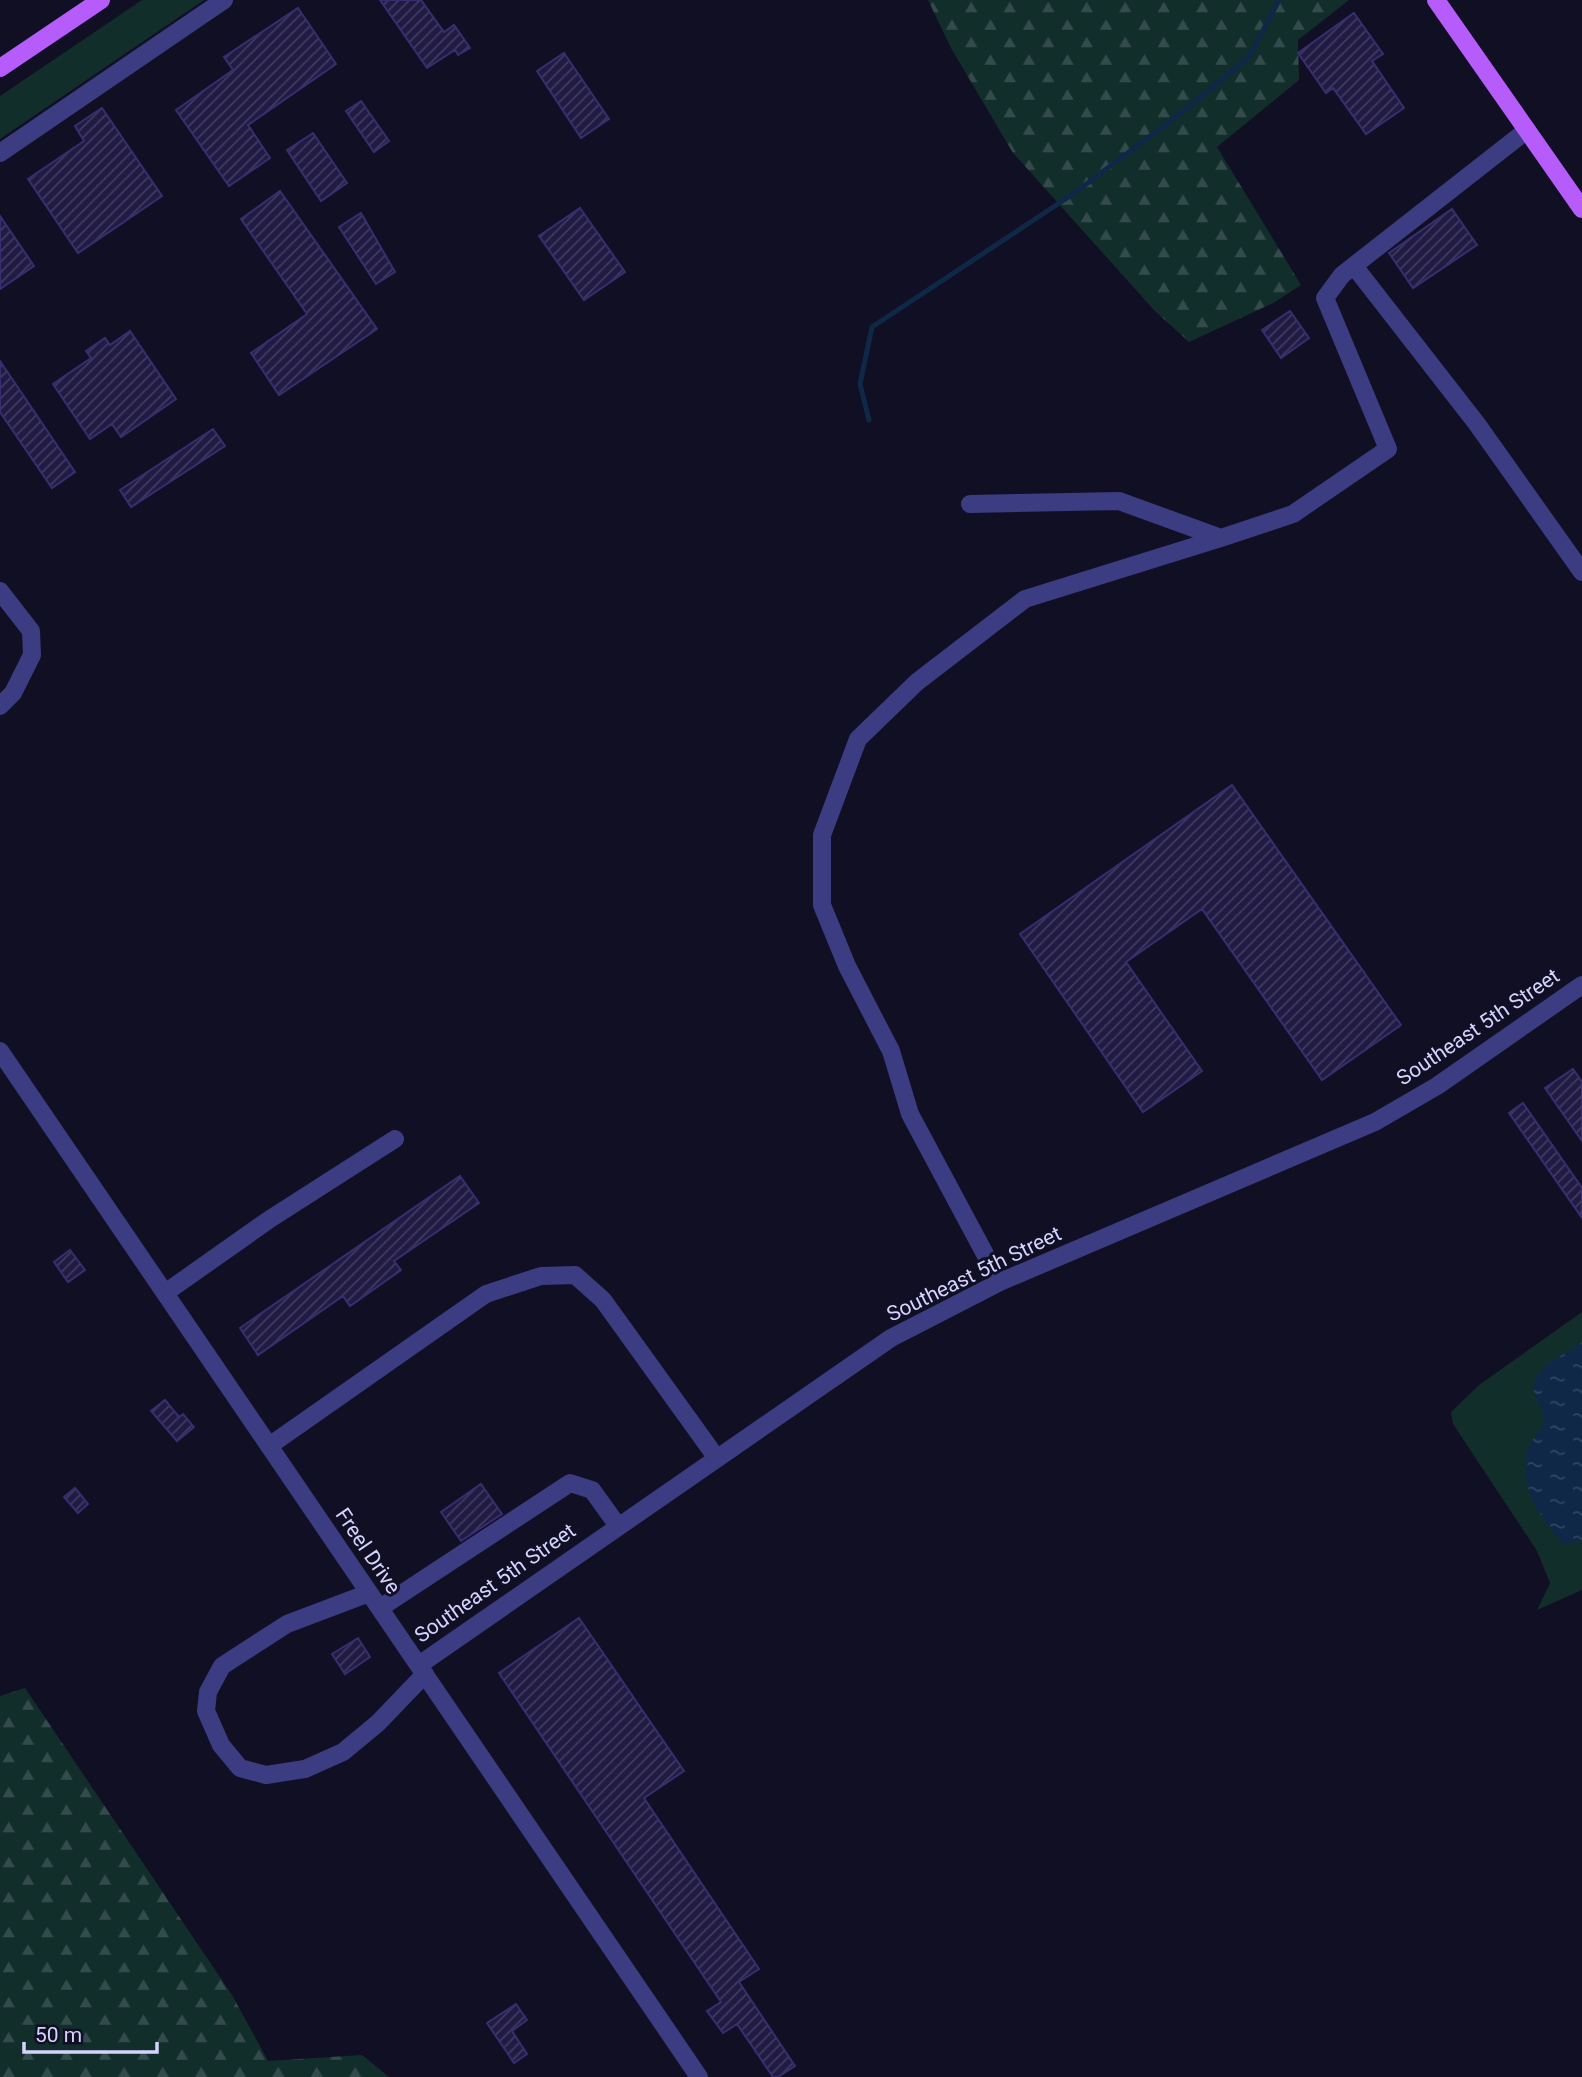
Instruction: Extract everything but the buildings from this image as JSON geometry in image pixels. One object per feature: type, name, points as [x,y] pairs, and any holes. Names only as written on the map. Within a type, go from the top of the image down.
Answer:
[{"type":"main road","points":[[0,68],[101,0]]},
{"type":"main road","points":[[1436,0],[1582,209]]},
{"type":"street","points":[[0,153],[224,0]]},
{"type":"street","points":[[1000,1282],[909,1114],[891,1051],[847,966],[822,905],[822,835],[858,739],[917,682],[1025,599],[1293,514],[1388,449],[1325,298],[1354,266],[1527,130]]},
{"type":"street","points":[[1354,266],[1477,424],[1582,572]]},
{"type":"street","points":[[970,504],[1119,501],[1221,538]]},
{"type":"street","points":[[0,591],[31,631],[32,655],[13,693],[0,706]]},
{"type":"street","name":"Southeast 5th Street","points":[[422,1670],[618,1525],[891,1338],[1000,1282],[1375,1122],[1437,1086],[1582,985]]},
{"type":"street","name":"Freel Drive","points":[[0,1051],[699,2077]]},
{"type":"street","points":[[165,1293],[270,1219],[395,1139]]},
{"type":"street","points":[[269,1446],[486,1294],[541,1276],[575,1275],[603,1300],[716,1457]]},
{"type":"street","points":[[380,1608],[570,1483],[592,1490],[618,1525]]},
{"type":"street","points":[[369,1592],[287,1624],[222,1666],[208,1692],[206,1711],[221,1745],[240,1768],[266,1775],[305,1769],[342,1752],[378,1723],[422,1670]]},
{"type":"green space","points":[[142,0],[204,0],[0,139],[0,96]]},
{"type":"green space","points":[[928,0],[1349,0],[1298,40],[1299,80],[1217,147],[1301,285],[1273,303],[1189,342],[1154,310],[1013,153],[951,48]]},
{"type":"green space","points":[[1582,1312],[1582,1590],[1537,1610],[1550,1583],[1537,1551],[1453,1424],[1451,1412],[1479,1385]]},
{"type":"green space","points":[[25,1688],[232,1995],[268,2061],[362,2055],[389,2077],[0,2077],[0,1696]]},
{"type":"water","points":[[1582,1342],[1582,1540],[1565,1545],[1535,1504],[1526,1480],[1526,1454],[1543,1421],[1543,1413],[1535,1396],[1537,1378],[1550,1363]]},
{"type":"waterway","points":[[869,420],[860,384],[872,327],[1073,194],[1185,110],[1249,57],[1279,0]]}]
